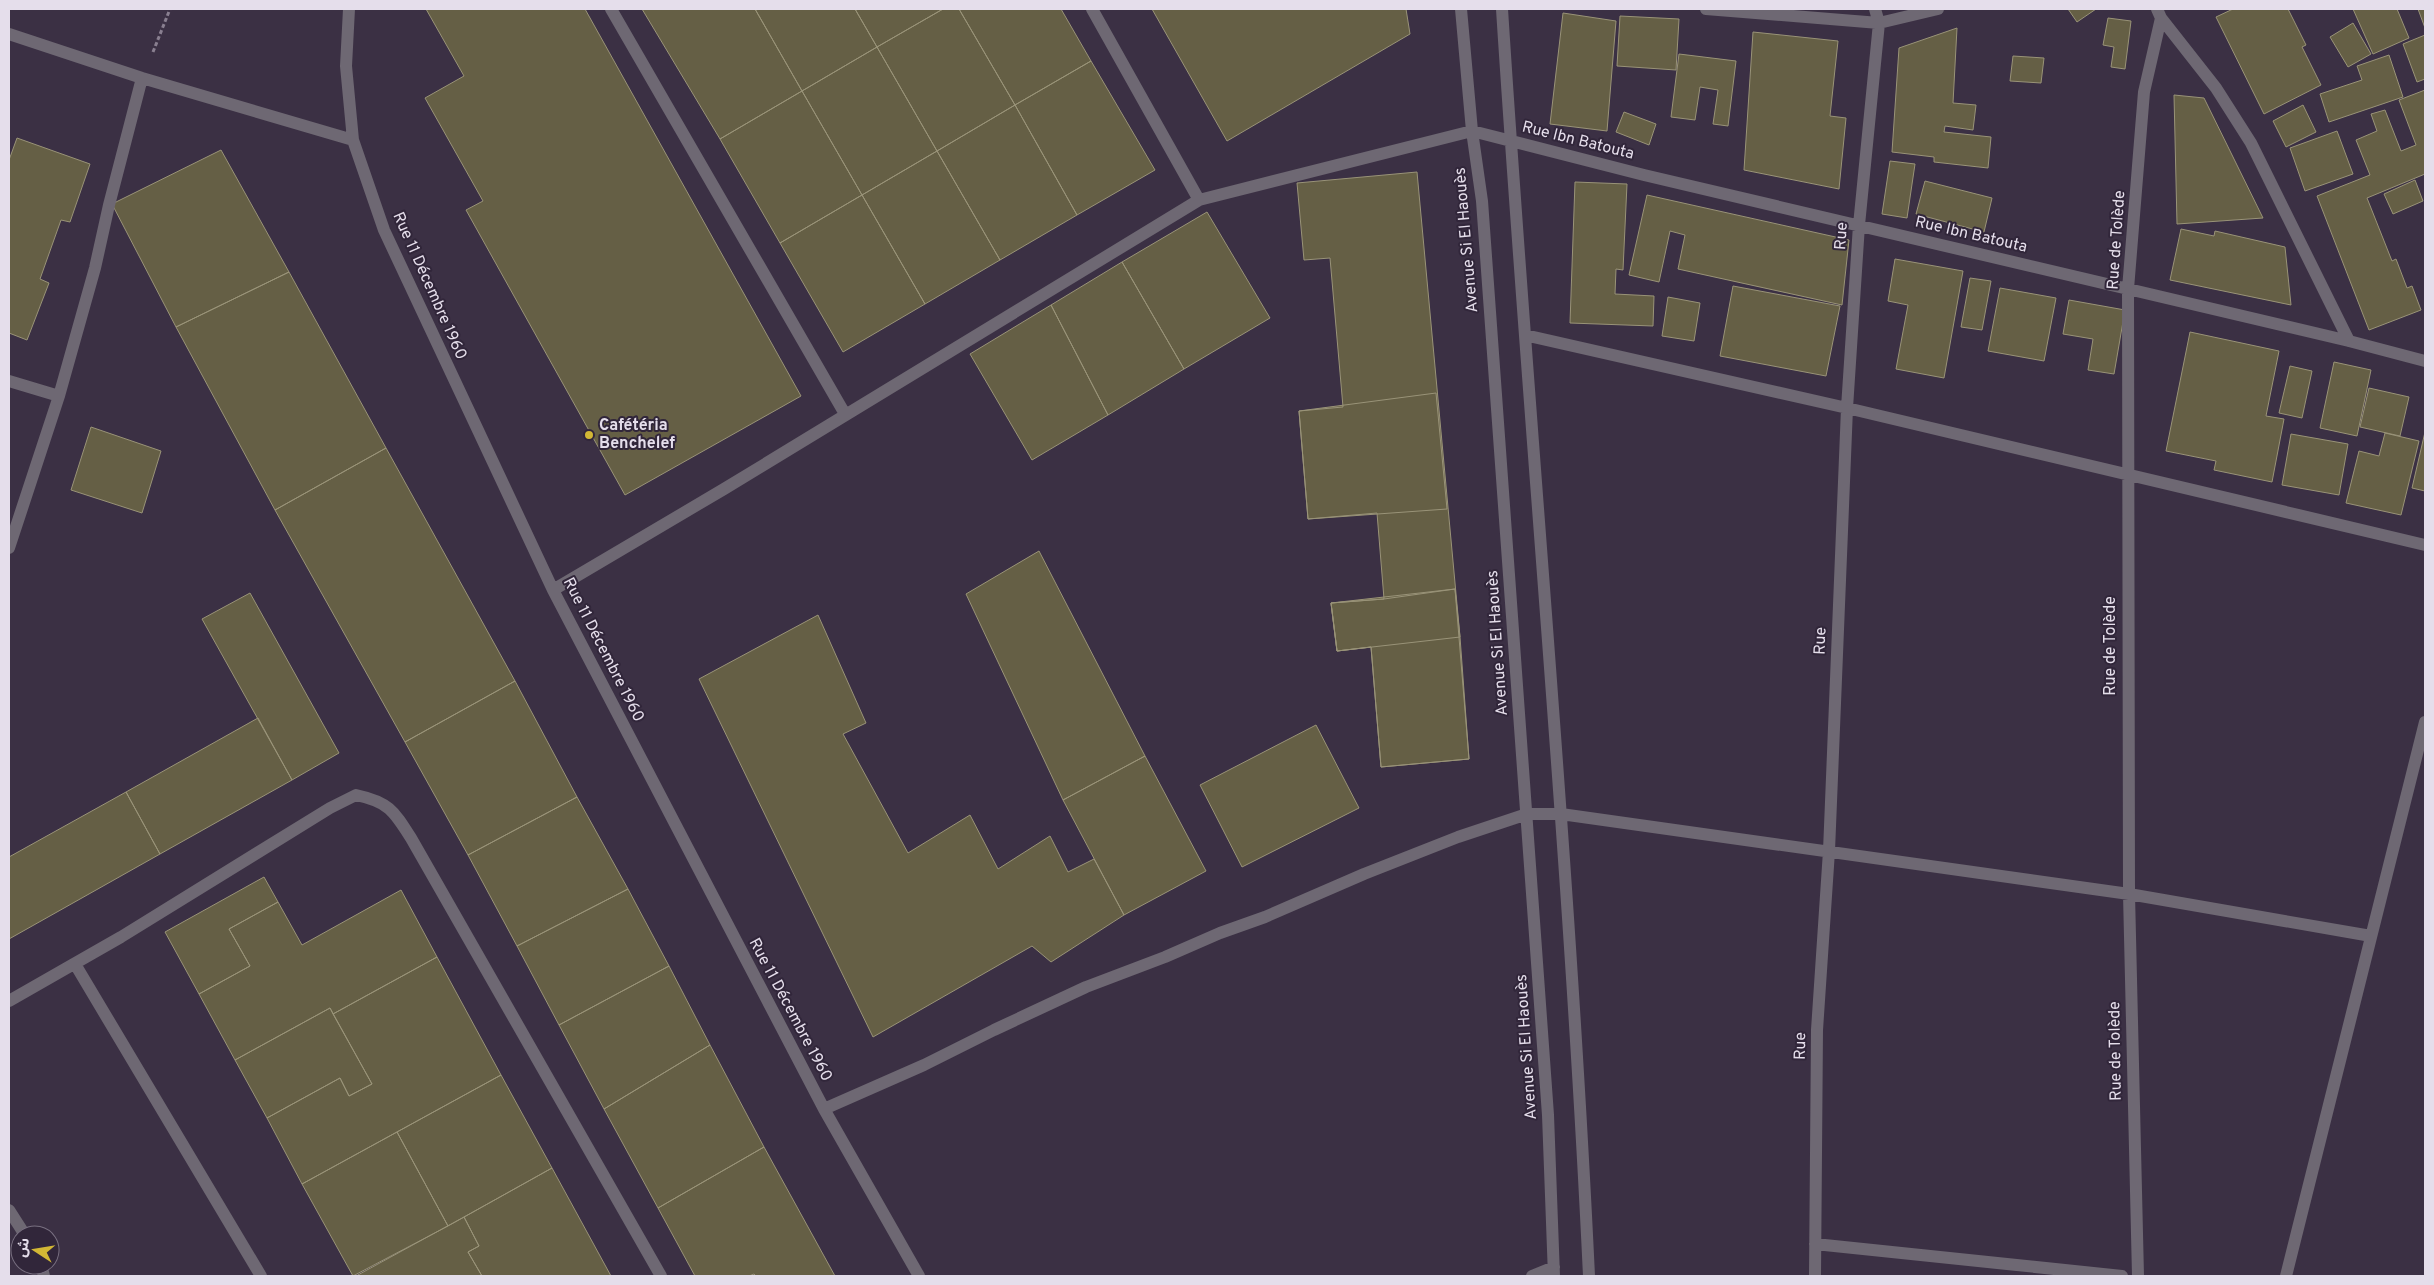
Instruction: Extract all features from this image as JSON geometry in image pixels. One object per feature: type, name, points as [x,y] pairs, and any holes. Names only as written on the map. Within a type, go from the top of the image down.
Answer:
[{"type":"street","name":"Rue 11 Décembre 1960","points":[[349,9],[346,66],[353,140],[384,230],[553,590],[824,1109],[919,1276]]},
{"type":"street","points":[[611,9],[845,414]]},
{"type":"street","points":[[1092,9],[1199,200]]},
{"type":"street","name":"Avenue Si El Haouès","points":[[1461,9],[1472,131],[1482,201],[1548,1115],[1554,1272]]},
{"type":"street","points":[[1502,9],[1582,1117],[1589,1276]]},
{"type":"street","points":[[1706,9],[1879,23],[1938,9]]},
{"type":"street","name":"Rue","points":[[1815,1276],[1817,1030],[1829,851],[1847,408],[1859,225],[1879,23],[1875,9]]},
{"type":"street","points":[[2159,14],[2216,88],[2252,143],[2349,341]]},
{"type":"street","name":"Rue de Tolède","points":[[2138,1276],[2129,894],[2128,289],[2144,92],[2159,14]]},
{"type":"street","points":[[9,34],[142,78],[353,140]]},
{"type":"street","points":[[9,548],[59,396],[96,268],[109,205],[142,78]]},
{"type":"street","points":[[553,590],[1199,200],[1472,131]]},
{"type":"street","name":"Rue Ibn Batouta","points":[[1472,131],[1644,175],[2349,341],[2425,361]]},
{"type":"street","points":[[1525,335],[1847,408],[2425,545]]},
{"type":"street","points":[[9,380],[59,396]]},
{"type":"street","points":[[2286,1276],[2425,722]]},
{"type":"street","points":[[9,1000],[75,964],[330,808],[356,795],[378,800],[396,814],[406,830],[661,1276]]},
{"type":"street","points":[[824,1109],[924,1066],[994,1030],[1086,988],[1220,933],[1265,918],[1364,874],[1458,837],[1527,814],[1561,814],[2129,894],[2371,936]]},
{"type":"street","points":[[75,964],[261,1276]]},
{"type":"street","points":[[9,1210],[19,1225]]},
{"type":"street","points":[[1815,1244],[2122,1276]]},
{"type":"street","points":[[1532,1276],[1554,1272]]},
{"type":"path","points":[[142,78],[170,9]]},
{"type":"building","points":[[426,9],[585,9],[801,396],[625,495],[466,210],[483,201],[425,98],[464,76]]},
{"type":"building","points":[[642,9],[755,9],[802,91],[720,139]]},
{"type":"building","points":[[755,9],[855,9],[877,47],[802,91]]},
{"type":"building","points":[[855,9],[943,9],[877,47]]},
{"type":"building","points":[[943,9],[959,9],[1015,105],[937,151],[877,47]]},
{"type":"building","points":[[959,9],[1061,9],[1091,61],[1015,105]]},
{"type":"building","points":[[1152,9],[1406,9],[1410,34],[1227,141]]},
{"type":"building","points":[[2068,9],[2096,9],[2077,22]]},
{"type":"building","points":[[2233,9],[2288,9],[2306,45],[2302,47],[2321,85],[2264,114],[2216,17]]},
{"type":"building","points":[[2353,9],[2397,9],[2409,38],[2373,54]]},
{"type":"building","points":[[2418,9],[2425,9],[2425,28]]},
{"type":"building","points":[[1563,13],[1616,21],[1607,131],[1550,124]]},
{"type":"building","points":[[1620,16],[1679,19],[1676,70],[1617,66]]},
{"type":"building","points":[[2108,18],[2131,21],[2125,69],[2111,67],[2114,47],[2103,45]]},
{"type":"building","points":[[2353,23],[2371,54],[2348,67],[2330,37]]},
{"type":"building","points":[[1957,28],[1953,103],[1976,105],[1973,130],[1945,126],[1944,132],[1991,137],[1988,168],[1934,162],[1934,157],[1892,152],[1899,48]]},
{"type":"building","points":[[1753,32],[1838,41],[1830,116],[1846,118],[1839,189],[1744,170]]},
{"type":"building","points":[[2425,35],[2425,79],[2417,82],[2403,44]]},
{"type":"building","points":[[877,47],[937,151],[862,195],[802,91]]},
{"type":"building","points":[[1679,54],[1736,61],[1728,126],[1713,124],[1718,90],[1700,87],[1695,120],[1671,117]]},
{"type":"building","points":[[2389,55],[2403,97],[2329,122],[2320,94],[2362,80],[2357,66]]},
{"type":"building","points":[[2013,56],[2044,58],[2041,83],[2010,81]]},
{"type":"building","points":[[1091,61],[1155,170],[1077,215],[1015,105]]},
{"type":"building","points":[[2425,90],[2425,174],[2367,198],[2392,261],[2396,259],[2407,288],[2412,286],[2421,310],[2369,330],[2317,196],[2370,175],[2356,140],[2377,131],[2371,114],[2385,110],[2401,151],[2416,145],[2399,100]]},
{"type":"building","points":[[802,91],[862,195],[780,243],[720,139]]},
{"type":"building","points":[[2174,95],[2204,98],[2263,218],[2177,224]]},
{"type":"building","points":[[1015,105],[1077,215],[1000,260],[937,151]]},
{"type":"building","points":[[2303,105],[2316,132],[2286,147],[2273,121]]},
{"type":"building","points":[[1624,112],[1656,124],[1649,145],[1616,132]]},
{"type":"building","points":[[2337,131],[2353,174],[2305,191],[2290,148]]},
{"type":"building","points":[[17,138],[90,164],[70,222],[61,220],[40,279],[49,283],[27,340],[9,333],[9,160]]},
{"type":"building","points":[[221,150],[289,272],[176,327],[112,204]]},
{"type":"building","points":[[937,151],[1000,260],[925,304],[862,195]]},
{"type":"building","points":[[1890,161],[1915,164],[1907,218],[1882,214]]},
{"type":"building","points":[[1417,172],[1460,637],[1469,759],[1381,767],[1371,647],[1337,651],[1331,603],[1384,599],[1377,513],[1308,519],[1299,411],[1343,407],[1330,258],[1304,260],[1297,183]]},
{"type":"building","points":[[2415,180],[2423,201],[2393,214],[2384,194]]},
{"type":"building","points":[[1925,181],[1992,198],[1984,232],[1916,214]]},
{"type":"building","points":[[1575,182],[1627,184],[1623,270],[1616,269],[1615,294],[1654,296],[1653,326],[1570,323]]},
{"type":"building","points":[[862,195],[925,304],[843,352],[780,243]]},
{"type":"building","points":[[1647,195],[1849,240],[1842,305],[1678,269],[1685,235],[1670,231],[1659,282],[1629,275]]},
{"type":"building","points":[[1207,212],[1270,318],[1184,369],[1122,262]]},
{"type":"building","points":[[2181,229],[2214,236],[2215,231],[2285,247],[2291,305],[2170,280]]},
{"type":"building","points":[[1895,259],[1963,271],[1944,378],[1896,369],[1908,305],[1888,301]]},
{"type":"building","points":[[1122,262],[1184,369],[1108,415],[1051,305]]},
{"type":"building","points":[[289,272],[386,448],[275,510],[176,327]]},
{"type":"building","points":[[1970,278],[1991,281],[1982,330],[1961,327]]},
{"type":"building","points":[[1733,286],[1840,306],[1826,376],[1720,356]]},
{"type":"building","points":[[2000,288],[2056,298],[2044,361],[1988,351]]},
{"type":"building","points":[[1668,297],[1700,303],[1694,341],[1662,336]]},
{"type":"building","points":[[2069,300],[2125,310],[2114,374],[2088,370],[2093,339],[2063,334]]},
{"type":"building","points":[[1051,305],[1108,415],[1032,460],[970,354]]},
{"type":"building","points":[[2190,332],[2279,351],[2266,416],[2284,419],[2272,482],[2214,470],[2216,461],[2166,451]]},
{"type":"building","points":[[2334,362],[2371,370],[2357,436],[2320,428]]},
{"type":"building","points":[[2290,366],[2312,371],[2302,418],[2279,413]]},
{"type":"building","points":[[2369,388],[2409,397],[2400,436],[2360,427]]},
{"type":"building","points":[[1436,393],[1447,509],[1308,519],[1299,411]]},
{"type":"building","points":[[91,427],[161,451],[142,513],[71,490]]},
{"type":"building","points":[[2425,432],[2425,491],[2412,488]]},
{"type":"building","points":[[2385,433],[2419,441],[2401,515],[2346,503],[2359,451],[2379,456]]},
{"type":"building","points":[[2291,434],[2348,444],[2339,495],[2282,485]]},
{"type":"building","points":[[386,448],[515,681],[405,742],[275,510]]},
{"type":"building","points":[[1039,551],[1145,756],[1063,800],[966,594]]},
{"type":"building","points":[[1455,589],[1469,759],[1381,767],[1371,647],[1337,651],[1331,603],[1384,599]]},
{"type":"building","points":[[1455,589],[1460,637],[1337,651],[1331,603]]},
{"type":"building","points":[[250,593],[339,753],[292,780],[202,619]]},
{"type":"building","points":[[818,615],[866,723],[843,734],[908,853],[970,815],[998,869],[1050,836],[1068,872],[1094,859],[1124,915],[1051,962],[1032,946],[873,1037],[699,679]]},
{"type":"building","points":[[515,681],[577,797],[468,855],[405,742]]},
{"type":"building","points":[[258,718],[292,780],[160,854],[126,792]]},
{"type":"building","points":[[1316,725],[1359,808],[1242,867],[1200,785]]},
{"type":"building","points":[[1145,756],[1206,871],[1124,915],[1063,800]]},
{"type":"building","points":[[126,792],[160,854],[9,939],[9,857]]},
{"type":"building","points":[[577,797],[628,889],[517,946],[468,855]]},
{"type":"building","points":[[264,877],[278,902],[229,929],[250,966],[199,994],[165,932]]},
{"type":"building","points":[[628,889],[669,966],[559,1025],[517,946]]},
{"type":"building","points":[[401,890],[437,957],[333,1014],[330,1008],[235,1060],[199,994],[250,966],[229,929],[278,902],[302,945]]},
{"type":"building","points":[[437,957],[501,1075],[302,1184],[267,1118],[340,1078],[349,1096],[372,1084],[333,1014]]},
{"type":"building","points":[[669,966],[710,1045],[604,1109],[559,1025]]},
{"type":"building","points":[[330,1008],[372,1084],[349,1096],[340,1078],[267,1118],[235,1060]]},
{"type":"building","points":[[710,1045],[764,1147],[658,1208],[604,1109]]},
{"type":"building","points":[[501,1075],[552,1168],[448,1226],[397,1132]]},
{"type":"building","points":[[397,1132],[448,1226],[353,1276],[302,1184]]},
{"type":"building","points":[[764,1147],[835,1276],[756,1276],[754,1274],[749,1276],[695,1276],[658,1208]]},
{"type":"building","points":[[552,1168],[611,1276],[482,1276],[468,1252],[479,1246],[464,1217]]},
{"type":"building","points":[[464,1217],[479,1246],[468,1252],[482,1276],[356,1276]]},
{"type":"place","name":"Cafétéria Benchelef","points":[[589,435]]}]
